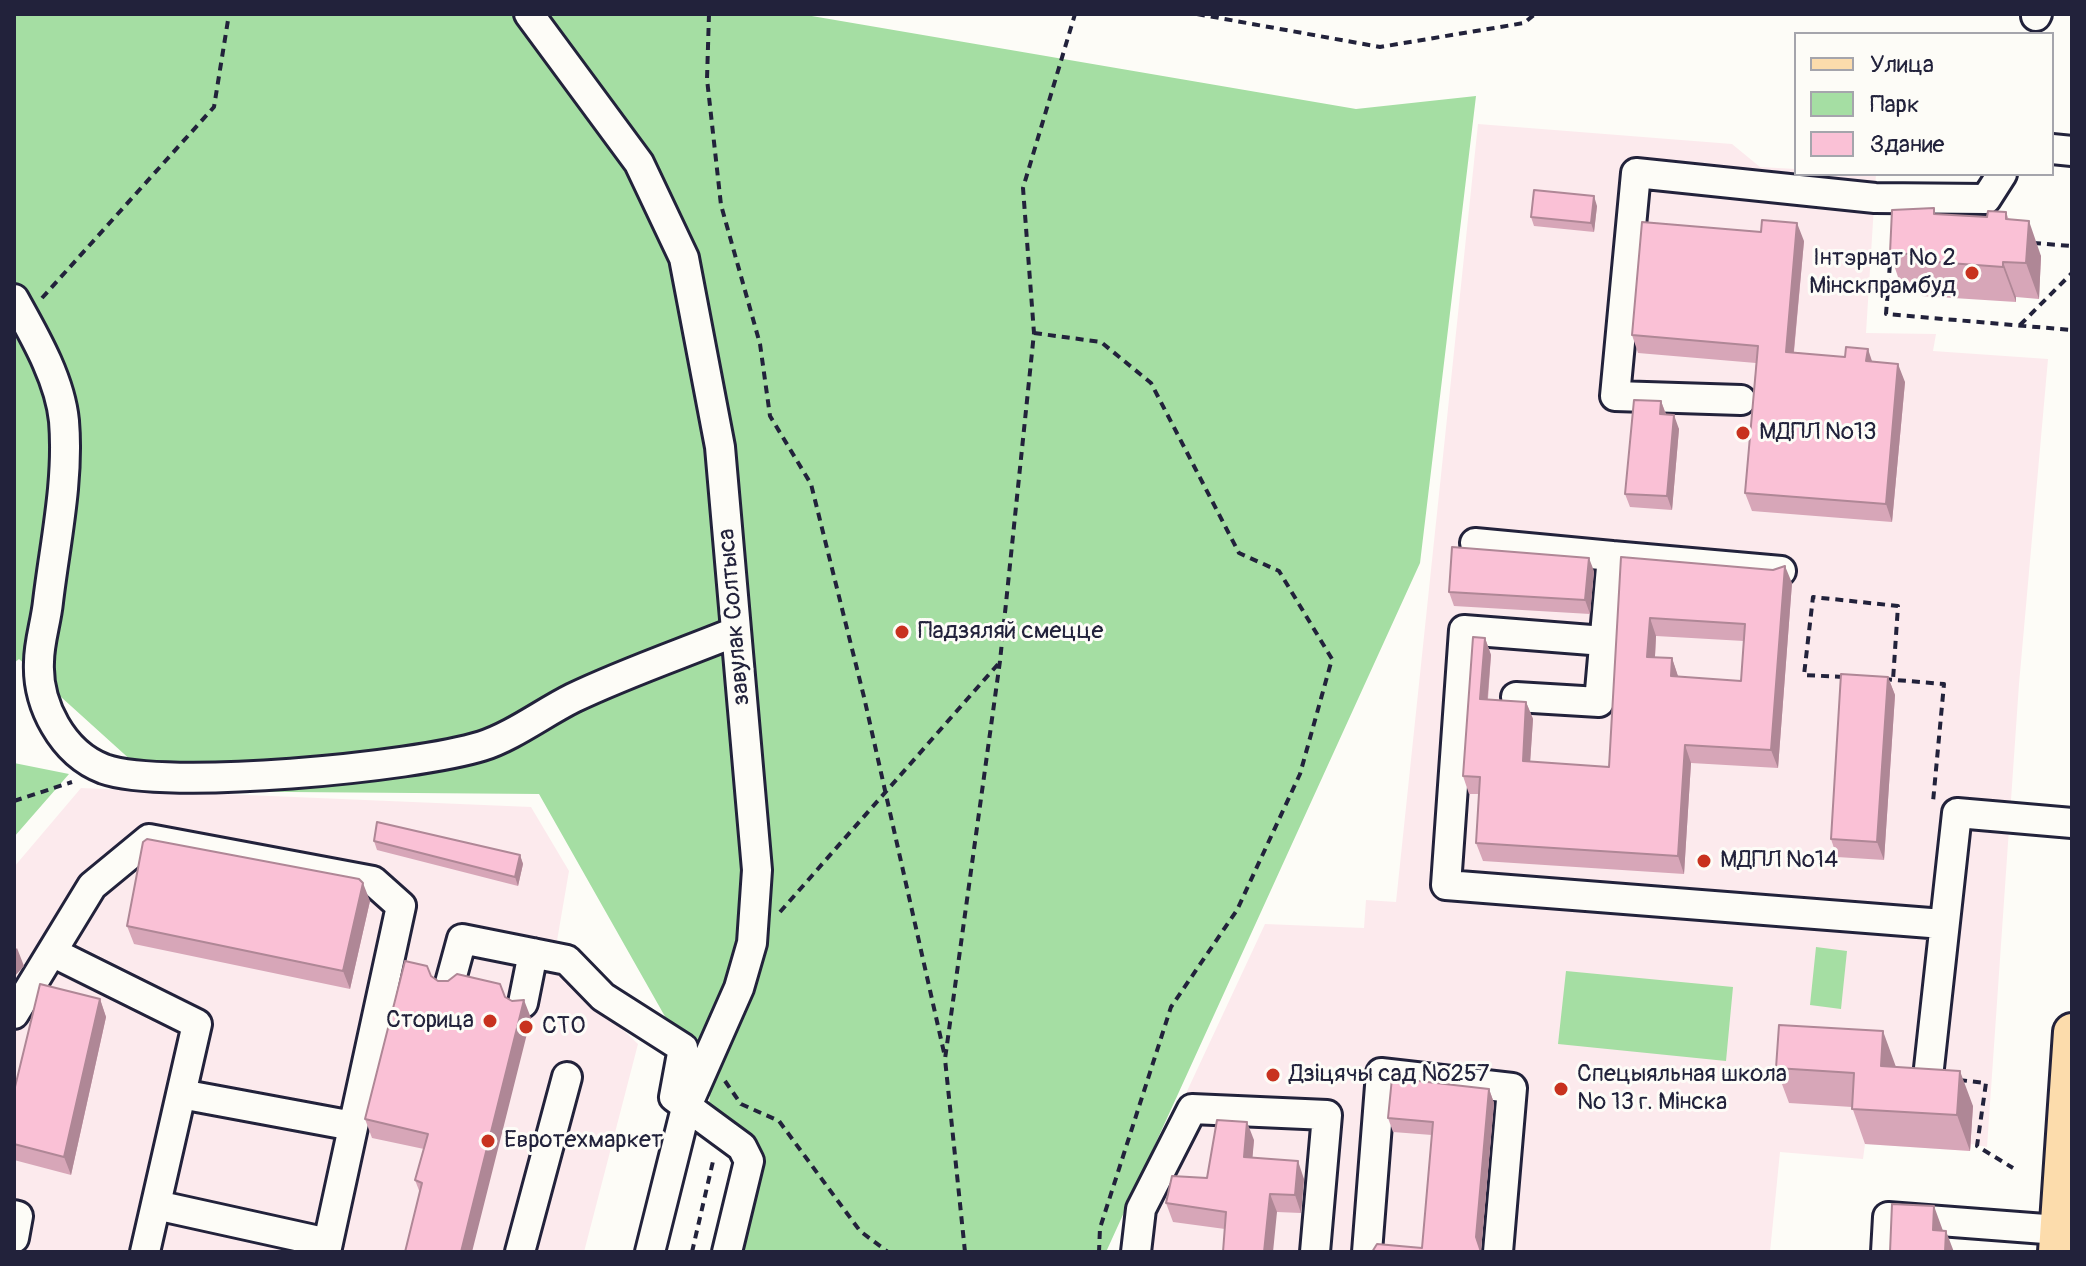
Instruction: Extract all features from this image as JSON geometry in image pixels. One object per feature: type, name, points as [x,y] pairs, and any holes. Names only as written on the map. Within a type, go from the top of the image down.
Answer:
[{"type":"main road","points":[[2058,1241],[2072,1032]]},
{"type":"street","name":"завулак Солтыса","points":[[529,14],[639,163],[684,258],[720,447],[757,870],[752,943],[739,988],[686,1108],[650,1252]]},
{"type":"street","points":[[1741,400],[1615,396],[1636,173],[1875,198],[1986,199],[2001,176]]},
{"type":"street","points":[[19,308],[50,371],[64,420],[62,487],[39,661],[42,691],[59,734],[81,757],[104,769],[145,777],[245,775],[383,764],[483,745],[574,698],[735,632]]},
{"type":"street","points":[[1475,543],[1781,571]]},
{"type":"street","points":[[1516,697],[1599,702],[1612,556]]},
{"type":"street","points":[[1604,641],[1464,630],[1446,885],[1943,924]]},
{"type":"street","points":[[1928,1077],[1957,813],[2072,823]]},
{"type":"street","points":[[14,1014],[54,953],[92,886],[149,839],[373,881],[401,906],[327,1247],[156,1205]]},
{"type":"street","points":[[450,983],[462,939],[567,960],[603,997],[683,1048],[674,1097],[742,1147],[749,1161],[727,1252]]},
{"type":"street","points":[[54,953],[197,1024],[145,1252]]},
{"type":"street","points":[[523,1003],[533,953]]},
{"type":"street","points":[[1367,1252],[1381,1073],[1512,1088],[1498,1252]]},
{"type":"street","points":[[520,1252],[567,1077]]},
{"type":"street","points":[[181,1094],[353,1126]]},
{"type":"street","points":[[1136,1252],[1141,1209],[1192,1109],[1327,1115],[1315,1252]]},
{"type":"street","points":[[14,1215],[18,1216],[14,1238]]},
{"type":"street","points":[[1886,1252],[1888,1217],[2058,1241]]},
{"type":"path","points":[[19,308],[214,107],[229,14]]},
{"type":"path","points":[[709,14],[707,79],[721,205],[760,344],[770,416],[811,484],[885,792],[945,1059],[965,1252]]},
{"type":"path","points":[[945,1059],[1000,661],[1034,333],[1023,188],[1075,14]]},
{"type":"path","points":[[1197,14],[1380,47],[1524,23],[1535,14]]},
{"type":"path","points":[[2027,242],[2072,246]]},
{"type":"path","points":[[1892,245],[1886,314],[2071,330]]},
{"type":"path","points":[[2020,325],[2072,273]]},
{"type":"path","points":[[1034,333],[1101,342],[1151,383],[1239,553],[1279,571],[1332,659],[1300,774],[1237,910],[1171,1007],[1100,1228],[1099,1252]]},
{"type":"path","points":[[1849,678],[1804,675],[1813,597],[1898,606],[1893,680]]},
{"type":"path","points":[[752,943],[1000,661]]},
{"type":"path","points":[[1878,679],[1944,684],[1932,811]]},
{"type":"path","points":[[14,801],[104,769]]},
{"type":"path","points":[[709,1055],[741,1104],[779,1121],[860,1231],[888,1252]]},
{"type":"path","points":[[1928,1077],[1986,1083],[1977,1146],[2013,1168]]},
{"type":"path","points":[[692,1252],[720,1129]]},
{"type":"shaded area","points":[[1478,124],[1732,144],[1760,167],[1794,169],[1794,176],[1876,176],[1866,333],[1936,334],[1933,351],[2048,359],[2019,684],[1987,1147],[1971,1144],[1970,1151],[1865,1144],[1863,1159],[1780,1152],[1770,1252],[1124,1252],[1126,1222],[1265,924],[1364,928],[1366,900],[1396,902]]},
{"type":"shaded area","points":[[81,788],[531,807],[569,871],[553,964],[638,1044],[584,1252],[14,1252],[14,867]]},
{"type":"green space","points":[[14,14],[800,14],[1356,109],[1476,96],[1420,563],[1106,1252],[736,1252],[760,1154],[708,1111],[710,1096],[539,794],[165,791],[19,659],[14,663]]},
{"type":"green space","points":[[14,763],[69,774],[14,837]]},
{"type":"green space","points":[[1816,947],[1847,951],[1841,1009],[1810,1005]]},
{"type":"green space","points":[[1566,971],[1733,987],[1726,1061],[1558,1044]]},
{"type":"building","points":[[1534,190],[1594,196],[1591,223],[1531,217]]},
{"type":"building","points":[[1934,208],[1934,214],[1987,217],[1988,211],[2006,212],[2006,219],[2029,221],[2026,263],[2003,262],[2003,267],[1909,260],[1909,254],[1890,253],[1892,210]]},
{"type":"building","points":[[1762,220],[1797,223],[1786,352],[1845,357],[1846,347],[1868,349],[1866,361],[1898,364],[1886,504],[1745,493],[1758,346],[1632,335],[1642,222],[1761,232]]},
{"type":"building","points":[[1634,400],[1661,401],[1660,414],[1674,415],[1667,496],[1625,494]]},
{"type":"building","points":[[1452,547],[1589,558],[1585,600],[1449,592]]},
{"type":"building","points":[[1621,557],[1773,570],[1785,566],[1771,750],[1685,745],[1678,856],[1476,843],[1480,777],[1463,776],[1473,637],[1485,638],[1480,699],[1526,702],[1523,761],[1609,767]],"holes":[[[1650,618],[1745,624],[1741,681],[1671,676],[1672,658],[1647,657]]]},
{"type":"building","points":[[1841,674],[1888,677],[1877,842],[1831,839]]},
{"type":"building","points":[[377,822],[520,855],[515,877],[374,841]]},
{"type":"building","points":[[147,839],[359,879],[363,883],[343,971],[127,926],[143,842]]},
{"type":"building","points":[[405,961],[427,966],[431,976],[438,981],[448,981],[457,974],[500,984],[505,997],[512,1001],[524,1000],[461,1252],[405,1252],[422,1183],[415,1180],[428,1134],[365,1119]]},
{"type":"building","points":[[40,984],[100,999],[64,1157],[14,1144],[14,1091]]},
{"type":"building","points":[[1779,1025],[1883,1031],[1881,1066],[1960,1071],[1957,1115],[1852,1109],[1854,1073],[1776,1068]]},
{"type":"building","points":[[1392,1078],[1489,1089],[1476,1237],[1481,1252],[1372,1252],[1377,1244],[1422,1248],[1433,1122],[1388,1118]]},
{"type":"building","points":[[1217,1120],[1247,1122],[1244,1157],[1298,1161],[1295,1195],[1270,1194],[1264,1252],[1223,1252],[1226,1212],[1166,1203],[1172,1176],[1207,1178]]},
{"type":"building","points":[[1892,1204],[1934,1206],[1933,1230],[1946,1231],[1945,1252],[1890,1252]]},
{"type":"place","name":"Інтэрнат № 2 Мінскпрамбуд","points":[[1972,273]]},
{"type":"place","name":"МДПЛ №13","points":[[1743,433]]},
{"type":"place","name":"Падзяляй смецце","points":[[902,632]]},
{"type":"place","name":"МДПЛ №14","points":[[1704,861]]},
{"type":"place","name":"Сторица","points":[[490,1021]]},
{"type":"place","name":"СТО","points":[[526,1027]]},
{"type":"place","name":"Дзіцячы сад №257","points":[[1273,1075]]},
{"type":"place","name":"Спецыяльная школа № 13 г. Мінска","points":[[1561,1089]]},
{"type":"place","name":"Евротехмаркет","points":[[488,1141]]}]
